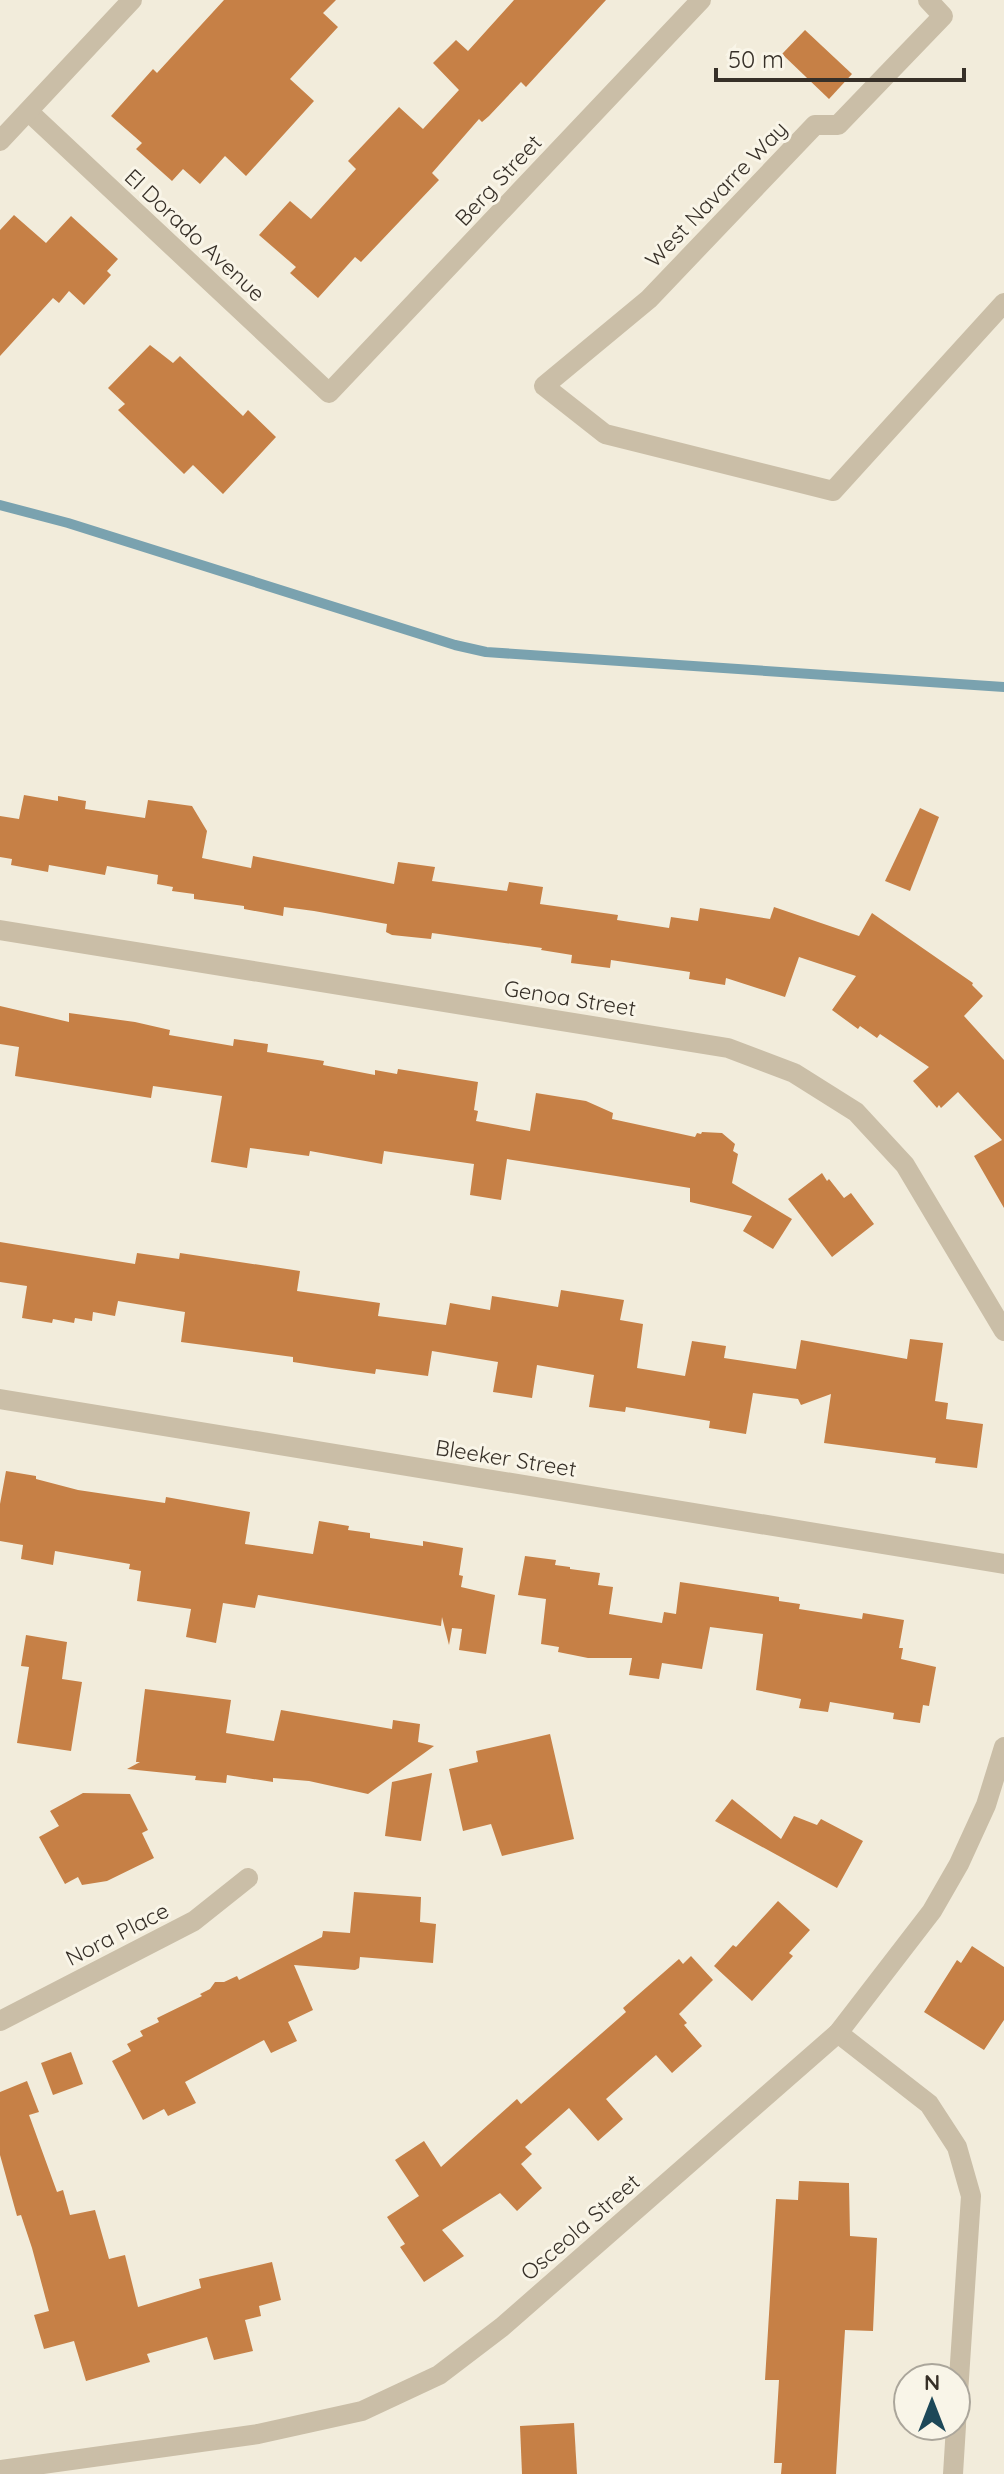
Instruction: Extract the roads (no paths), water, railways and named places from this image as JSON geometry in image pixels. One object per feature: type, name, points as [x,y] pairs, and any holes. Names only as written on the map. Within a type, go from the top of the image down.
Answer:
[{"type":"street","points":[[0,141],[132,0]]},
{"type":"street","name":"Berg Street","points":[[329,393],[701,0]]},
{"type":"street","name":"West Navarre Way","points":[[928,0],[943,16],[838,125],[815,125],[649,299],[544,386],[605,434],[833,491],[1004,303]]},
{"type":"street","name":"El Dorado Avenue","points":[[29,112],[329,393]]},
{"type":"street","name":"Genoa Street","points":[[0,930],[728,1048],[794,1073],[856,1112],[905,1165],[1004,1331]]},
{"type":"street","name":"Bleeker Street","points":[[0,1399],[1004,1564]]},
{"type":"street","name":"Osceola Street","points":[[0,2470],[258,2434],[362,2411],[439,2375],[502,2327],[838,2033],[932,1911],[959,1864],[986,1805],[1004,1747]]},
{"type":"street","name":"Nora Place","points":[[0,2021],[194,1921],[248,1878]]},
{"type":"street","points":[[838,2033],[929,2104],[957,2147],[971,2196],[960,2362]]},
{"type":"street","points":[[953,2474],[955,2442]]},
{"type":"waterway","points":[[0,505],[68,523],[455,645],[486,652],[1004,687]]}]
